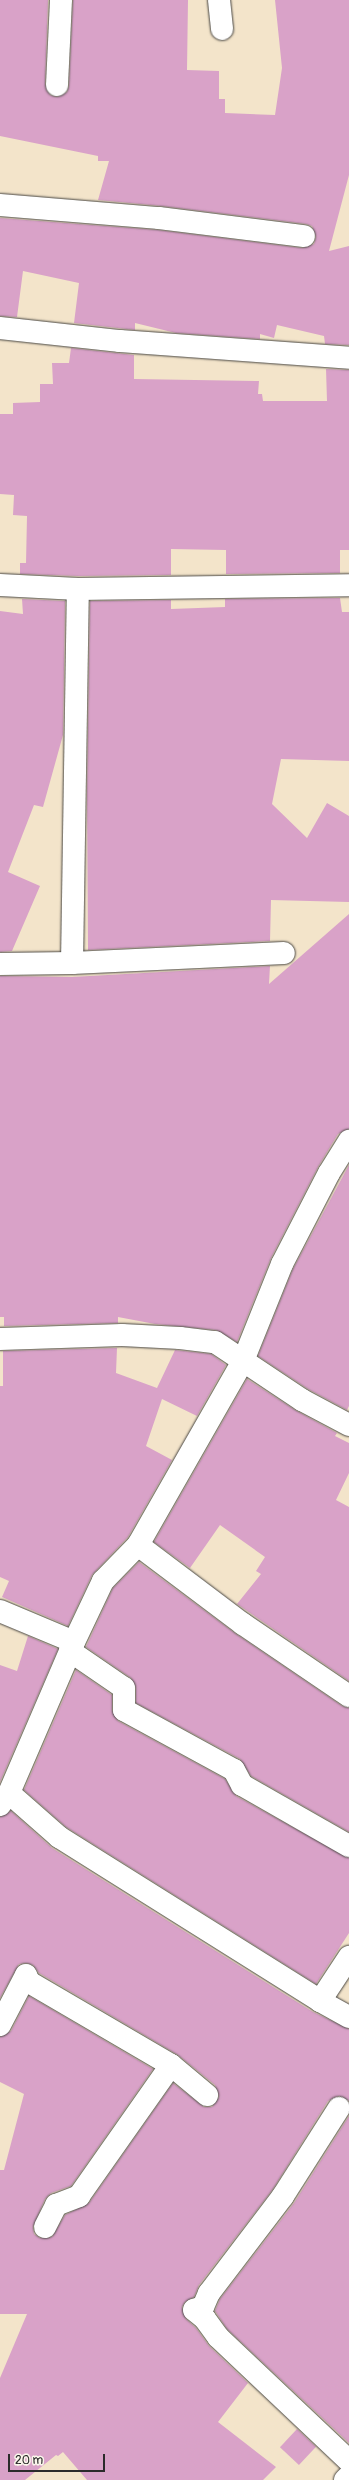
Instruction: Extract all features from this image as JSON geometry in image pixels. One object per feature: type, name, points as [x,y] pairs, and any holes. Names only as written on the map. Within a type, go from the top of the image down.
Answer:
[{"type":"street","points":[[57,85],[61,0]]},
{"type":"street","points":[[219,0],[222,30]]},
{"type":"street","points":[[0,205],[151,217],[304,236]]},
{"type":"street","points":[[0,328],[120,341],[349,358]]},
{"type":"street","points":[[0,585],[78,589],[349,585]]},
{"type":"street","points":[[72,963],[78,589]]},
{"type":"street","points":[[0,964],[72,963],[284,953]]},
{"type":"street","points":[[349,1141],[329,1173],[282,1264],[243,1361],[138,1545],[103,1581],[72,1647],[5,1799],[59,1837],[320,2001],[349,2017]]},
{"type":"street","points":[[0,1339],[122,1335],[180,1338],[215,1342],[302,1400],[349,1425]]},
{"type":"street","points":[[138,1545],[242,1624],[349,1696]]},
{"type":"street","points":[[0,1611],[72,1647],[124,1688],[124,1710],[234,1770],[242,1785],[349,1846]]},
{"type":"street","points":[[320,2001],[349,1957]]},
{"type":"street","points":[[0,2025],[26,1975],[29,1982],[45,1992],[171,2065],[207,2095]]},
{"type":"street","points":[[45,2227],[56,2205],[79,2196],[171,2065]]},
{"type":"street","points":[[339,2108],[283,2196],[209,2293],[203,2307],[194,2310],[205,2319],[218,2337],[349,2461]]},
{"type":"street","points":[[345,2480],[349,2476]]},
{"type":"building","points":[[0,0],[48,0],[45,84],[50,95],[57,97],[67,92],[69,86],[73,0],[188,0],[187,70],[219,71],[219,99],[225,99],[225,113],[275,115],[282,68],[275,0],[349,0],[349,175],[329,251],[349,246],[349,345],[325,344],[324,336],[277,325],[274,338],[260,334],[260,339],[176,333],[135,323],[135,330],[74,323],[79,283],[23,271],[17,317],[0,316],[0,218],[158,230],[302,248],[314,244],[316,237],[312,226],[306,224],[161,206],[98,200],[109,161],[98,161],[98,156],[0,136]]},
{"type":"building","points":[[71,348],[134,355],[134,379],[259,381],[258,394],[262,394],[263,401],[327,401],[326,369],[349,370],[349,550],[340,550],[340,573],[226,574],[226,550],[171,549],[171,575],[78,576],[20,574],[20,563],[26,563],[27,516],[13,515],[14,495],[0,494],[0,414],[13,414],[13,403],[40,402],[40,384],[53,384],[52,363],[69,363]]},
{"type":"building","points":[[340,598],[342,612],[349,612],[349,761],[281,759],[272,804],[307,838],[327,803],[349,816],[349,902],[271,900],[270,941],[88,950],[87,793],[90,601],[171,600],[171,609],[225,607],[225,599]]},
{"type":"building","points":[[22,599],[65,601],[63,735],[43,807],[34,805],[8,872],[40,886],[12,951],[0,952],[0,611],[23,614]]},
{"type":"building","points":[[349,914],[349,1129],[338,1134],[318,1167],[271,1258],[237,1342],[216,1330],[155,1324],[118,1317],[118,1323],[4,1326],[4,1317],[0,1317],[0,976],[72,977],[270,966],[269,984]]},
{"type":"building","points":[[349,1165],[349,1406],[347,1410],[308,1389],[258,1356],[293,1269]]},
{"type":"building","points":[[117,1348],[116,1373],[157,1388],[175,1350],[211,1354],[226,1365],[197,1416],[162,1399],[146,1446],[172,1460],[128,1537],[92,1575],[68,1626],[2,1597],[9,1581],[0,1577],[0,1386],[3,1386],[3,1351]]},
{"type":"building","points":[[247,1379],[295,1410],[337,1433],[335,1436],[349,1443],[349,1473],[336,1500],[349,1507],[349,1681],[237,1604],[261,1574],[256,1571],[265,1557],[220,1525],[190,1568],[154,1542]]},
{"type":"building","points":[[139,1562],[236,1634],[342,1706],[349,1708],[349,1832],[251,1776],[240,1759],[136,1703],[136,1688],[131,1678],[86,1647],[113,1588]]},
{"type":"building","points":[[28,1636],[58,1649],[0,1782],[0,1665],[17,1671]]},
{"type":"building","points":[[76,1670],[112,1695],[112,1710],[118,1721],[225,1779],[236,1796],[349,1858],[349,1933],[316,1984],[66,1827],[24,1790]]},
{"type":"building","points":[[11,1811],[52,1848],[313,2012],[349,2029],[349,2101],[339,2096],[328,2101],[273,2189],[199,2285],[194,2297],[185,2302],[182,2307],[186,2319],[196,2328],[209,2346],[248,2383],[218,2422],[276,2467],[263,2480],[87,2480],[63,2452],[58,2456],[56,2455],[25,2480],[0,2480],[0,2378],[27,2314],[0,2314],[0,2170],[4,2170],[24,2094],[0,2082],[0,2037],[11,2031],[29,1996],[153,2069],[71,2186],[51,2193],[45,2199],[33,2227],[34,2234],[40,2238],[52,2237],[65,2215],[89,2203],[173,2083],[204,2107],[212,2107],[219,2097],[215,2085],[178,2055],[39,1973],[33,1965],[26,1963],[19,1964],[0,1998],[0,1817]]},
{"type":"building","points":[[349,2116],[349,2443],[227,2329],[215,2311],[220,2299],[294,2203]]},
{"type":"building","points":[[297,2429],[316,2447],[299,2465],[280,2447]]}]
